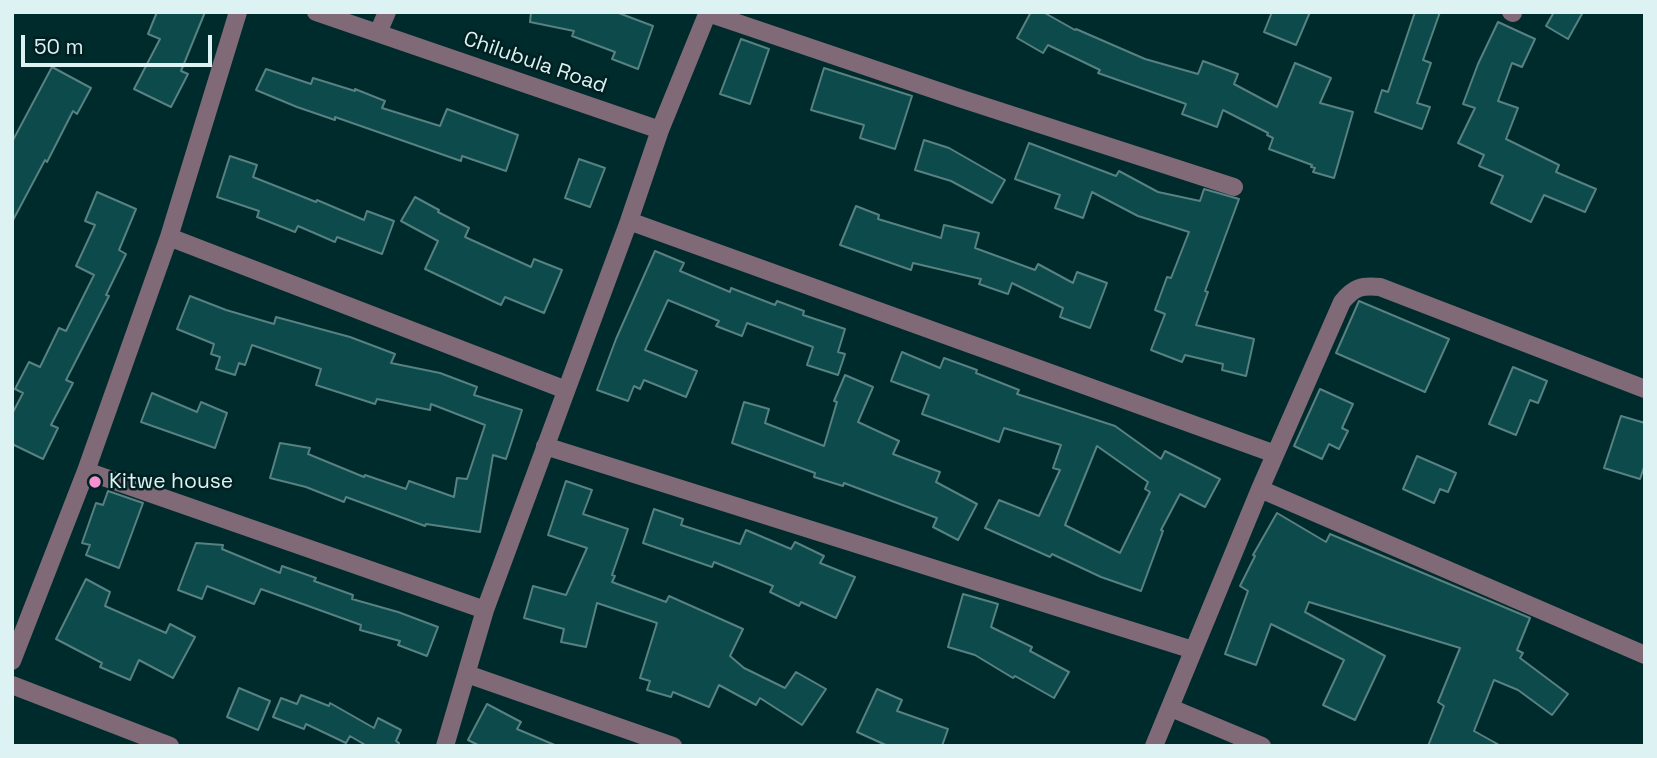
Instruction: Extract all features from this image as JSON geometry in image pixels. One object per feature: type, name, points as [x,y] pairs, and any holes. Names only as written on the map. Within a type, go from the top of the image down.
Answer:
[{"type":"street","points":[[12,661],[86,471],[169,237],[238,12]]},
{"type":"street","name":"Chilubula Road","points":[[316,12],[660,131]]},
{"type":"street","points":[[377,33],[387,12]]},
{"type":"street","points":[[445,746],[485,610],[629,222],[660,131],[708,12],[959,99],[1234,187]]},
{"type":"street","points":[[629,222],[1275,454]]},
{"type":"street","points":[[169,237],[566,390]]},
{"type":"street","points":[[1154,746],[1275,454],[1342,302],[1351,291],[1363,286],[1380,287],[1645,389]]},
{"type":"street","points":[[545,446],[1193,650]]},
{"type":"street","points":[[86,471],[485,610]]},
{"type":"street","points":[[1260,489],[1645,655]]},
{"type":"street","points":[[467,674],[673,746]]},
{"type":"street","points":[[12,685],[170,746]]},
{"type":"street","points":[[1171,708],[1262,746]]},
{"type":"building","points":[[157,12],[205,12],[181,71],[188,74],[171,107],[134,89],[160,39],[148,34]]},
{"type":"building","points":[[531,12],[616,12],[653,26],[638,69],[612,59],[615,52],[572,36],[574,31],[530,22]]},
{"type":"building","points":[[1031,12],[1043,12],[1075,30],[1145,59],[1198,74],[1203,61],[1238,74],[1234,84],[1277,107],[1295,63],[1331,78],[1320,103],[1353,112],[1334,178],[1313,172],[1315,168],[1311,167],[1312,165],[1269,149],[1273,138],[1267,135],[1268,133],[1223,110],[1217,127],[1182,114],[1186,104],[1098,73],[1100,70],[1048,45],[1043,53],[1017,38]]},
{"type":"building","points":[[1272,12],[1310,12],[1296,45],[1264,32]]},
{"type":"building","points":[[1415,12],[1440,12],[1423,60],[1431,63],[1417,103],[1430,107],[1422,129],[1375,112],[1382,90],[1388,92]]},
{"type":"building","points":[[1554,12],[1583,12],[1568,39],[1546,26]]},
{"type":"building","points":[[1498,22],[1535,39],[1522,67],[1512,63],[1498,101],[1518,108],[1506,139],[1559,165],[1556,172],[1596,189],[1585,212],[1544,195],[1531,222],[1491,203],[1503,176],[1479,166],[1484,155],[1458,143],[1475,108],[1463,104]]},
{"type":"building","points":[[741,39],[769,49],[750,104],[720,94]]},
{"type":"building","points":[[52,67],[91,88],[77,114],[73,111],[12,222],[12,142]]},
{"type":"building","points":[[824,68],[912,96],[895,149],[860,138],[864,125],[811,110]]},
{"type":"building","points":[[266,69],[311,84],[313,78],[355,89],[385,101],[382,108],[440,126],[447,109],[518,135],[506,171],[462,156],[461,161],[335,117],[335,120],[297,107],[256,90]]},
{"type":"building","points":[[924,140],[949,148],[1005,180],[992,203],[951,181],[915,170]]},
{"type":"building","points":[[1029,143],[1116,176],[1119,171],[1158,192],[1200,201],[1204,189],[1239,199],[1205,291],[1208,292],[1196,325],[1254,339],[1246,376],[1222,370],[1223,364],[1185,355],[1182,362],[1151,350],[1165,314],[1155,310],[1167,277],[1171,278],[1189,232],[1138,216],[1092,192],[1083,218],[1055,208],[1060,195],[1015,179]]},
{"type":"building","points":[[230,156],[257,165],[253,177],[316,202],[317,200],[364,220],[367,211],[394,221],[382,254],[337,237],[335,242],[298,226],[295,232],[257,217],[259,211],[217,197]]},
{"type":"building","points":[[579,159],[605,168],[590,207],[565,198]]},
{"type":"building","points":[[97,192],[136,209],[119,250],[126,254],[106,295],[109,296],[66,380],[73,383],[51,425],[58,428],[43,459],[12,444],[12,414],[23,393],[15,389],[29,362],[40,367],[59,328],[66,331],[94,275],[76,266],[95,225],[85,221]]},
{"type":"building","points":[[415,197],[469,228],[465,237],[531,267],[534,259],[562,270],[544,313],[505,297],[501,305],[425,269],[438,241],[401,221]]},
{"type":"building","points":[[856,206],[879,215],[878,219],[941,238],[944,225],[979,233],[975,248],[1035,270],[1038,264],[1073,283],[1077,272],[1107,283],[1090,328],[1060,317],[1063,308],[1012,283],[1008,294],[979,284],[981,279],[913,263],[911,270],[840,245]]},
{"type":"building","points":[[655,251],[684,263],[680,271],[730,292],[731,288],[775,305],[777,301],[804,311],[803,315],[845,329],[838,352],[845,354],[838,375],[807,365],[813,347],[747,323],[742,336],[716,326],[719,321],[668,300],[645,350],[697,371],[686,397],[644,380],[640,389],[634,386],[628,401],[597,390],[616,339]]},
{"type":"building","points":[[190,296],[274,324],[276,317],[350,337],[395,354],[391,363],[440,373],[477,387],[474,395],[522,410],[506,459],[493,455],[480,532],[425,526],[346,497],[344,502],[306,487],[270,478],[280,443],[310,448],[308,454],[364,477],[365,475],[406,489],[409,481],[454,497],[457,478],[467,479],[485,425],[431,404],[430,410],[377,399],[375,404],[316,385],[321,369],[252,345],[245,365],[239,363],[235,375],[216,369],[220,357],[211,354],[214,344],[177,329]]},
{"type":"building","points":[[1359,301],[1449,339],[1425,392],[1336,353]]},
{"type":"building","points":[[902,352],[940,368],[944,358],[1019,390],[1017,394],[1115,426],[1161,459],[1165,451],[1220,479],[1205,507],[1180,494],[1161,530],[1163,531],[1141,591],[1101,577],[1052,554],[1050,557],[985,528],[999,500],[1039,516],[1060,470],[1053,468],[1061,445],[1004,428],[999,442],[922,414],[929,395],[891,381]],"holes":[[[1097,446],[1148,482],[1145,489],[1150,492],[1120,553],[1065,525]]]},
{"type":"building","points":[[1513,367],[1547,381],[1538,403],[1530,400],[1516,435],[1489,424]]},
{"type":"building","points":[[845,375],[873,387],[858,422],[899,441],[893,454],[940,472],[936,482],[977,504],[958,540],[933,527],[937,518],[844,483],[843,486],[814,477],[815,473],[732,443],[744,402],[769,409],[765,423],[824,446],[837,402],[834,401]]},
{"type":"building","points":[[1320,389],[1353,404],[1342,428],[1348,431],[1339,449],[1329,444],[1322,459],[1294,446]]},
{"type":"building","points":[[152,393],[197,412],[201,402],[227,413],[215,448],[141,422]]},
{"type":"building","points":[[1621,416],[1645,423],[1645,464],[1640,479],[1604,468]]},
{"type":"building","points":[[1417,456],[1456,473],[1448,492],[1440,489],[1434,503],[1403,489]]},
{"type":"building","points":[[566,481],[592,490],[583,514],[628,529],[612,582],[666,602],[669,596],[743,629],[730,656],[744,668],[785,688],[796,672],[826,689],[802,725],[760,698],[756,705],[719,685],[709,707],[673,692],[671,697],[647,690],[650,681],[640,678],[657,623],[597,603],[586,647],[561,642],[564,629],[524,618],[533,586],[566,595],[587,548],[548,535]]},
{"type":"building","points":[[108,491],[143,503],[119,568],[86,555],[90,545],[82,543],[96,503],[103,505]]},
{"type":"building","points":[[654,509],[683,519],[681,525],[740,544],[746,530],[791,549],[795,542],[824,556],[820,563],[855,577],[836,618],[801,602],[799,606],[770,592],[773,586],[714,562],[712,567],[643,543]]},
{"type":"building","points":[[1277,513],[1326,542],[1330,534],[1530,618],[1517,650],[1523,653],[1520,658],[1568,694],[1552,715],[1518,690],[1494,680],[1474,731],[1501,746],[1428,746],[1444,706],[1438,702],[1460,648],[1309,602],[1305,612],[1385,656],[1355,720],[1323,705],[1344,660],[1271,624],[1256,665],[1225,654],[1248,591],[1240,586],[1255,556],[1253,555]]},
{"type":"building","points":[[196,543],[223,545],[222,549],[280,573],[282,566],[353,595],[352,599],[438,627],[427,656],[398,645],[400,641],[360,630],[361,625],[261,589],[254,604],[207,586],[202,599],[178,590]]},
{"type":"building","points":[[86,579],[110,592],[105,606],[166,633],[170,624],[195,637],[173,678],[139,660],[130,680],[100,667],[102,663],[56,639]]},
{"type":"building","points":[[963,594],[998,604],[991,627],[1032,647],[1030,651],[1069,672],[1054,698],[975,655],[948,647]]},
{"type":"building","points":[[239,688],[270,701],[258,730],[227,717]]},
{"type":"building","points":[[877,689],[902,700],[897,711],[948,729],[942,746],[888,746],[857,732]]},
{"type":"building","points":[[301,695],[329,706],[330,703],[374,728],[378,718],[401,730],[396,741],[398,746],[367,746],[350,736],[346,743],[306,724],[304,729],[273,717],[281,698],[297,704]]},
{"type":"building","points":[[487,704],[521,722],[517,729],[557,746],[480,746],[468,740]]},
{"type":"place","name":"Kitwe house","points":[[95,482]]}]
